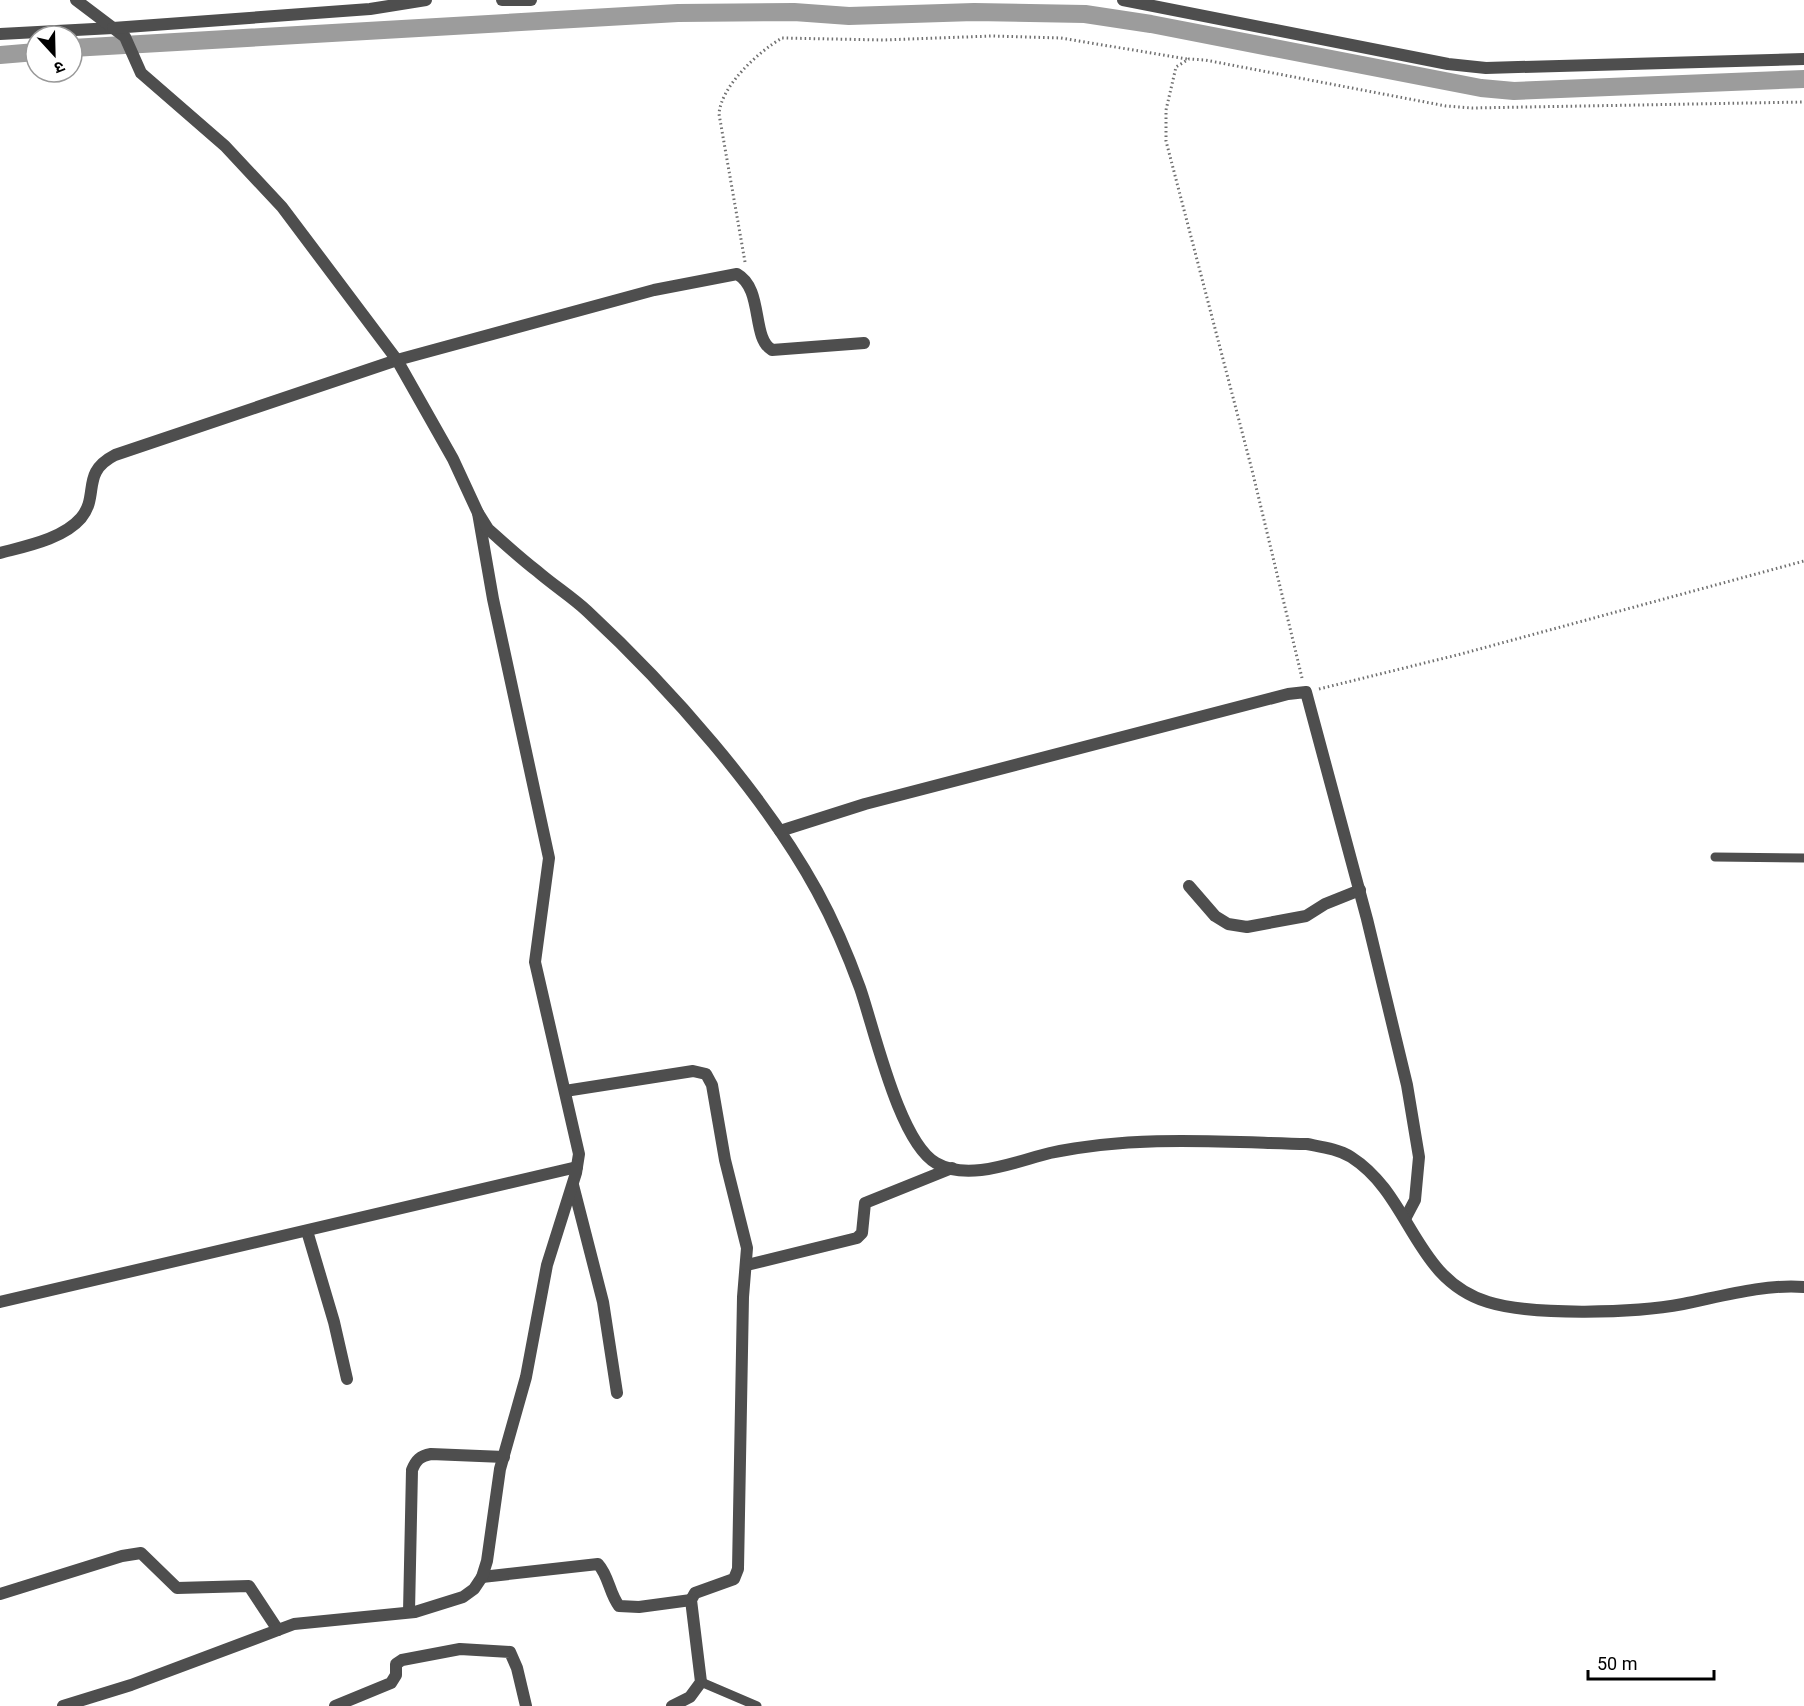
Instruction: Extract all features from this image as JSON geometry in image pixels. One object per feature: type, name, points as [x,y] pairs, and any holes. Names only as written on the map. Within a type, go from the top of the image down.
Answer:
[{"type":"street","points":[[76,0],[125,37],[141,73],[209,132],[260,181],[342,284],[397,360],[453,459],[488,529],[585,609],[620,643],[696,726],[780,831],[818,892],[844,949],[860,987],[893,1092],[916,1142],[936,1163],[966,1170],[1092,1146],[1152,1141],[1307,1144],[1332,1149],[1349,1156],[1368,1170],[1388,1192],[1421,1249],[1440,1274],[1459,1289],[1496,1304],[1563,1311],[1612,1310],[1679,1305],[1748,1290],[1786,1286],[1804,1287]]},
{"type":"street","points":[[0,34],[370,9],[426,0]]},
{"type":"street","points":[[502,0],[531,0]]},
{"type":"street","points":[[1123,0],[1449,64],[1486,68],[1804,59]]},
{"type":"street","points":[[0,553],[43,540],[75,524],[83,516],[96,469],[104,461],[397,360],[654,290],[737,274],[750,285],[767,348],[778,351],[864,344]]},
{"type":"street","points":[[63,1706],[131,1685],[278,1630],[315,1620],[409,1612],[463,1598],[474,1589],[482,1577],[492,1539],[504,1457],[526,1377],[546,1265],[573,1184],[579,1154],[535,963],[549,858],[493,599],[478,513]]},
{"type":"street","points":[[780,831],[865,804],[1303,692],[1360,890],[1407,1084],[1419,1157],[1415,1200],[1405,1219]]},
{"type":"street","points":[[1189,886],[1215,916],[1228,924],[1247,927],[1306,916],[1325,904],[1360,890]]},
{"type":"street","points":[[565,1091],[693,1071],[706,1074],[712,1085],[725,1160],[747,1248],[743,1297],[738,1569],[734,1579],[695,1593],[691,1599],[701,1682],[690,1697],[672,1706]]},
{"type":"street","points":[[0,1302],[577,1167]]},
{"type":"street","points":[[747,1265],[857,1238],[862,1233],[865,1203],[952,1168]]},
{"type":"street","points":[[573,1184],[603,1302],[617,1393]]},
{"type":"street","points":[[307,1231],[334,1322],[347,1379]]},
{"type":"street","points":[[409,1612],[412,1470],[416,1461],[422,1456],[431,1454],[504,1457]]},
{"type":"street","points":[[0,1594],[122,1556],[141,1554],[177,1588],[249,1586],[278,1630]]},
{"type":"street","points":[[482,1577],[598,1564],[605,1571],[613,1597],[619,1606],[639,1608],[691,1599]]},
{"type":"street","points":[[335,1706],[391,1683],[396,1675],[396,1664],[402,1660],[471,1649],[510,1652],[517,1668],[526,1706]]},
{"type":"lane","points":[[1715,857],[1804,858]]},
{"type":"lane","points":[[701,1682],[756,1706]]},
{"type":"path","points":[[745,279],[745,253],[719,114],[720,101],[737,78],[772,44],[782,38],[883,40],[992,36],[1061,38],[1206,60],[1472,108],[1804,102]]},
{"type":"path","points":[[1189,59],[1176,68],[1173,78],[1166,110],[1166,141],[1287,612],[1303,692],[1461,654],[1804,561]]},
{"type":"waterway","points":[[84,47],[678,13],[794,12],[849,16],[974,12],[1085,14],[1151,24],[1481,88],[1514,91],[1804,79]]},
{"type":"waterway","points":[[0,55],[24,53]]}]
